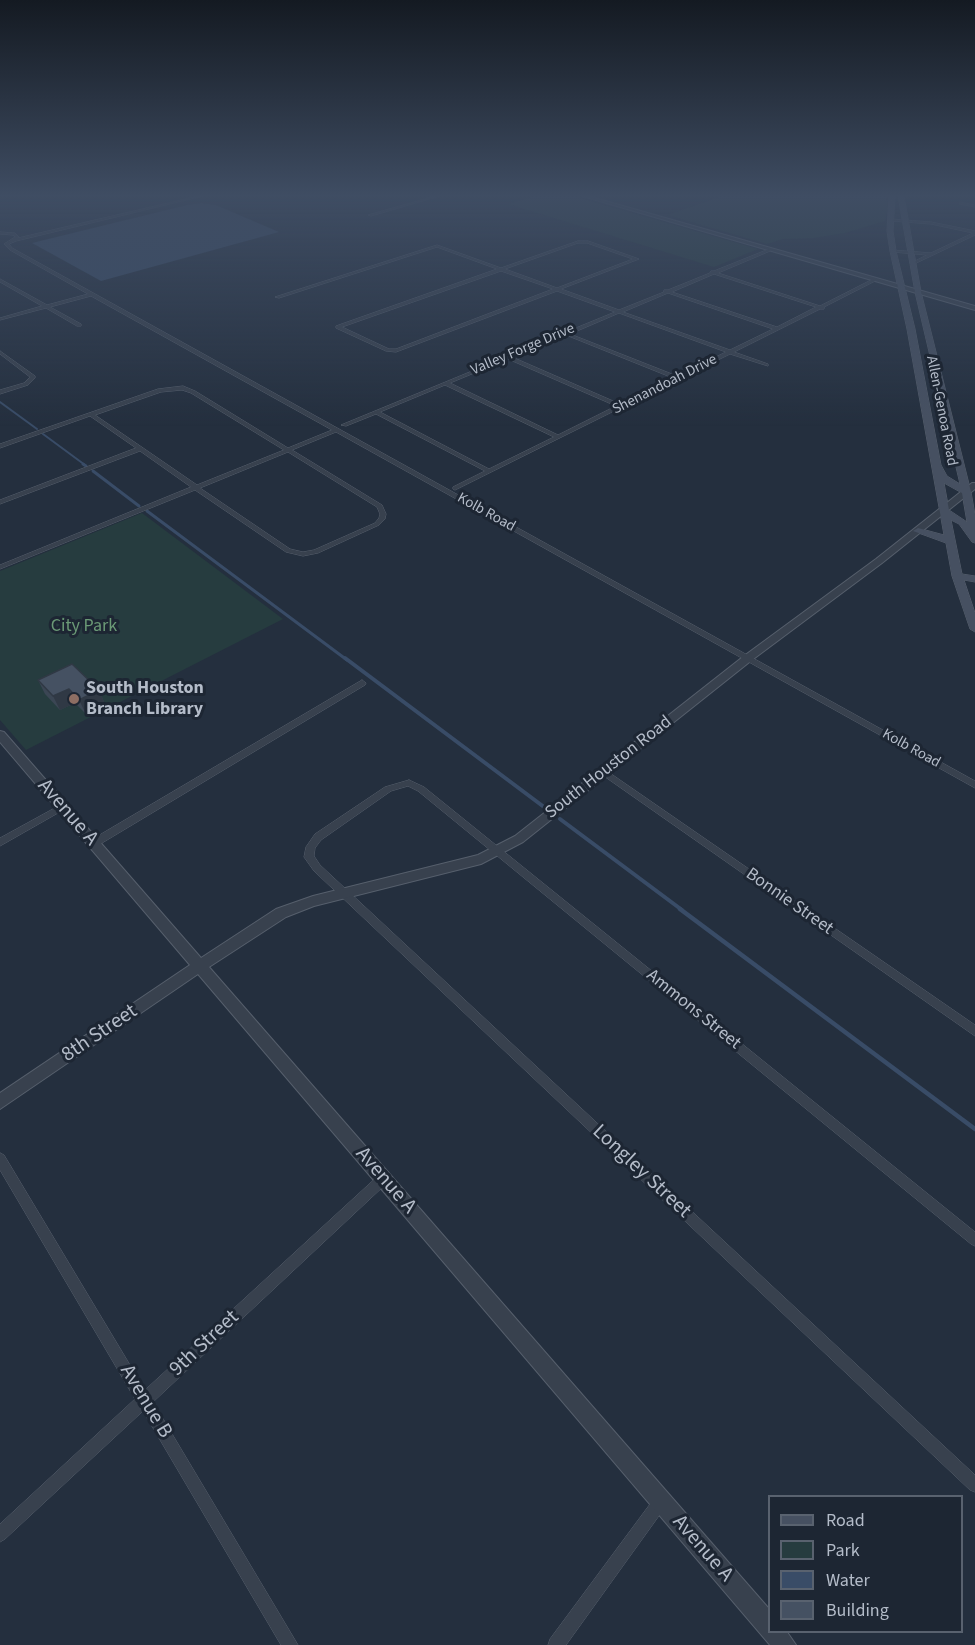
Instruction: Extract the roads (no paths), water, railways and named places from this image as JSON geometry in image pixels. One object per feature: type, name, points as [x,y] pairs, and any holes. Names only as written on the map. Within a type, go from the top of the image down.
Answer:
[{"type":"main road","name":"Allen-Genoa Road","points":[[898,273],[957,576],[975,629]]},
{"type":"main road","name":"Allen-Genoa Road","points":[[914,273],[975,539]]},
{"type":"main road","points":[[913,344],[932,346]]},
{"type":"main road","points":[[928,425],[950,428]]},
{"type":"main road","points":[[958,461],[968,466]]},
{"type":"main road","points":[[936,465],[943,478],[966,492]]},
{"type":"main road","points":[[944,511],[962,522],[975,539]]},
{"type":"main road","points":[[918,531],[932,533],[950,541]]},
{"type":"main road","points":[[957,576],[975,579]]},
{"type":"street","name":"Kolb Road","points":[[54,273],[975,785]]},
{"type":"street","points":[[277,297],[353,273]]},
{"type":"street","points":[[489,273],[339,326],[367,341],[396,351],[602,273]]},
{"type":"street","points":[[510,273],[766,365]]},
{"type":"street","name":"Valley Forge Drive","points":[[344,425],[710,273]]},
{"type":"street","points":[[714,273],[822,308]]},
{"type":"street","points":[[850,273],[975,308]]},
{"type":"street","points":[[0,280],[79,325]]},
{"type":"street","name":"Shenandoah Drive","points":[[455,488],[875,280]]},
{"type":"street","points":[[666,291],[778,329]]},
{"type":"street","points":[[0,319],[92,294]]},
{"type":"street","points":[[564,333],[677,378]]},
{"type":"street","points":[[0,352],[33,377],[26,384],[0,392]]},
{"type":"street","points":[[507,357],[622,407]]},
{"type":"street","points":[[445,383],[559,437]]},
{"type":"street","points":[[0,446],[90,414],[165,388],[178,388],[193,392],[380,506],[383,514],[377,524],[316,552],[296,553],[282,548],[90,414]]},
{"type":"street","points":[[376,411],[489,471]]},
{"type":"street","points":[[0,567],[336,430]]},
{"type":"street","points":[[0,502],[140,449]]},
{"type":"street","name":"South Houston Road","points":[[200,967],[281,913],[343,892],[459,866],[499,851],[519,839],[748,658],[918,531],[975,485]]},
{"type":"street","points":[[94,843],[362,683]]},
{"type":"street","name":"Avenue A","points":[[0,735],[768,1625]]},
{"type":"street","name":"Bonnie Street","points":[[604,772],[975,1031]]},
{"type":"street","name":"Ammons Street","points":[[309,857],[311,847],[318,837],[388,789],[409,783],[420,789],[975,1240]]},
{"type":"street","points":[[0,842],[63,807]]},
{"type":"street","name":"Longley Street","points":[[309,857],[317,868],[975,1485]]},
{"type":"street","name":"8th Street","points":[[0,1102],[200,967]]},
{"type":"street","name":"Avenue B","points":[[0,1159],[290,1645]]},
{"type":"street","name":"9th Street","points":[[0,1534],[383,1179]]},
{"type":"street","points":[[556,1645],[661,1501]]},
{"type":"street","points":[[774,1633],[785,1645]]},
{"type":"water","points":[[86,273],[131,273],[101,281]]},
{"type":"waterway","points":[[0,402],[37,429]]},
{"type":"waterway","points":[[43,434],[85,465]]},
{"type":"waterway","points":[[93,471],[139,506]]},
{"type":"waterway","points":[[147,511],[347,660]]},
{"type":"waterway","points":[[345,658],[544,807]]},
{"type":"waterway","points":[[560,819],[682,910]]},
{"type":"waterway","points":[[680,909],[975,1129]]},
{"type":"place","name":"South Houston Branch Library","points":[[74,699]]},
{"type":"park label","name":"City Park","points":[[84,627]]}]
